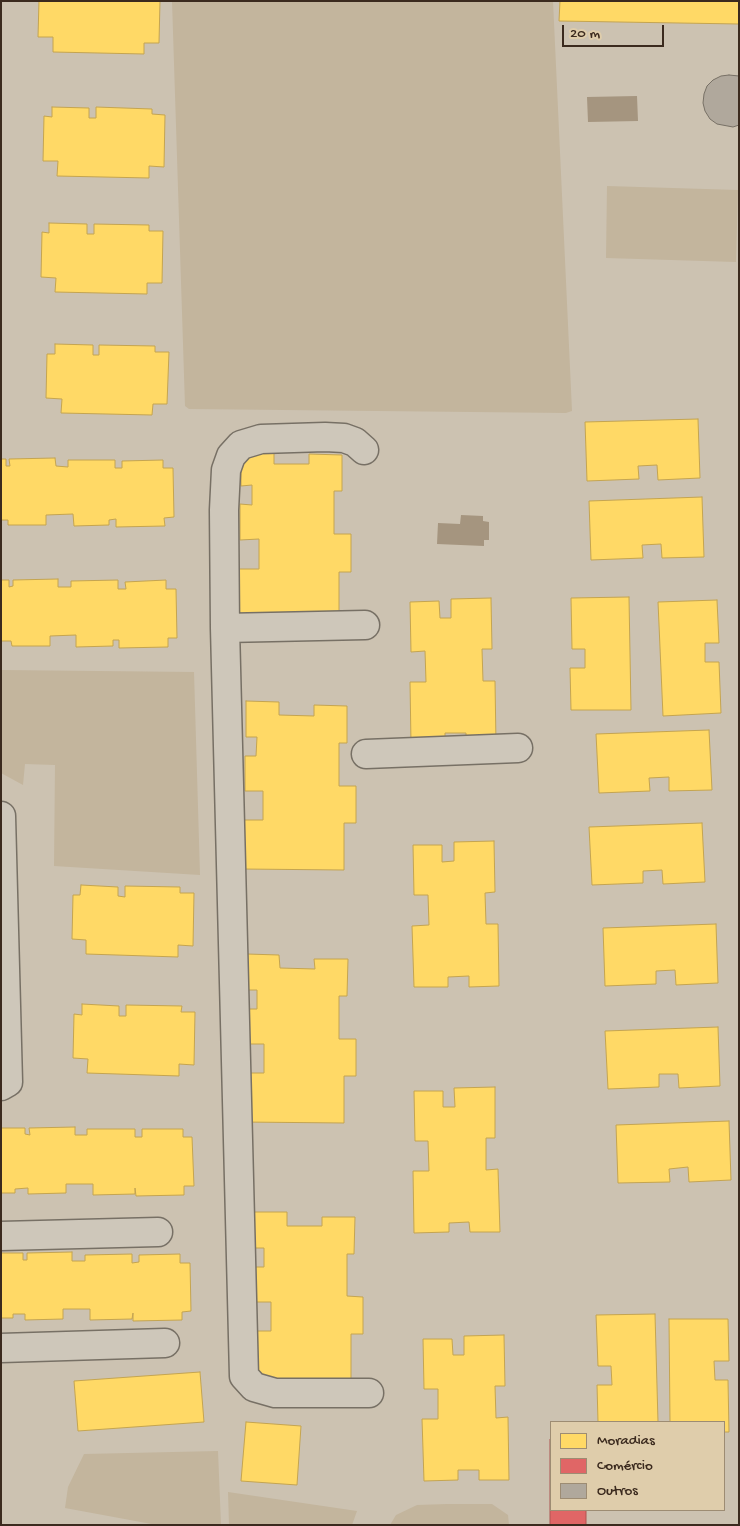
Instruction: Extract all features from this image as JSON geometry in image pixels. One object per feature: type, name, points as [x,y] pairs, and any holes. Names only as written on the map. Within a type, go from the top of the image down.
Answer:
[{"type":"lane","points":[[364,450],[355,442],[344,438],[325,437],[261,439],[241,445],[231,456],[226,470],[224,510],[225,628],[244,1376],[254,1387],[276,1392],[369,1393]]},
{"type":"lane","points":[[225,628],[365,625]]},
{"type":"lane","points":[[366,754],[518,748]]},
{"type":"lane","points":[[1,816],[4,1030],[8,1082],[1,1086]]},
{"type":"lane","points":[[1,1236],[158,1232]]},
{"type":"lane","points":[[1,1348],[164,1343]]},
{"type":"shaded area","points":[[172,1],[553,1],[572,411],[566,413],[189,409],[185,406]]},
{"type":"shaded area","points":[[637,96],[638,121],[588,122],[587,97]]},
{"type":"shaded area","points":[[607,186],[738,190],[736,262],[606,258]]},
{"type":"shaded area","points":[[461,515],[483,516],[483,521],[489,522],[489,540],[484,540],[484,546],[437,544],[438,523],[460,524]]},
{"type":"shaded area","points":[[1,670],[194,672],[200,875],[54,866],[55,765],[25,764],[23,785],[1,773]]},
{"type":"shaded area","points":[[218,1451],[221,1525],[157,1525],[65,1508],[68,1487],[84,1454]]},
{"type":"shaded area","points":[[228,1492],[357,1511],[352,1525],[229,1525]]},
{"type":"shaded area","points":[[492,1504],[508,1515],[509,1525],[390,1525],[396,1515],[417,1505]]},
{"type":"building: Moradias","points":[[39,1],[160,1],[159,43],[144,43],[144,54],[53,52],[53,37],[38,37]]},
{"type":"building: Moradias","points":[[560,1],[739,1],[739,24],[559,21]]},
{"type":"building: Moradias","points":[[52,107],[89,108],[89,118],[96,118],[96,107],[152,109],[152,114],[165,115],[164,167],[149,166],[149,178],[57,176],[58,161],[43,161],[44,116],[52,117]]},
{"type":"building: Moradias","points":[[49,223],[87,224],[87,234],[94,234],[94,224],[149,225],[149,231],[163,231],[162,283],[147,283],[147,294],[55,292],[56,278],[41,277],[42,232],[49,233]]},
{"type":"building: Moradias","points":[[55,344],[93,345],[93,355],[99,355],[99,345],[155,346],[155,352],[169,352],[167,404],[153,404],[152,415],[61,413],[62,399],[46,398],[47,354],[55,354]]},
{"type":"building: Moradias","points":[[698,419],[700,478],[658,480],[657,465],[638,466],[639,479],[587,481],[585,422]]},
{"type":"building: Moradias","points":[[241,450],[274,450],[274,464],[309,464],[309,454],[342,455],[342,491],[334,491],[334,534],[351,534],[351,572],[339,572],[339,619],[237,618],[237,569],[259,569],[259,539],[240,540],[240,504],[252,505],[252,485],[241,486]]},
{"type":"building: Moradias","points":[[55,458],[56,466],[68,467],[68,460],[115,460],[115,468],[122,468],[122,461],[163,460],[163,468],[173,468],[174,517],[164,518],[165,526],[116,527],[116,519],[109,520],[109,525],[74,526],[73,514],[46,515],[46,525],[8,525],[8,520],[1,520],[1,459],[6,459],[6,466],[10,466],[9,459]]},
{"type":"building: Moradias","points":[[702,497],[704,557],[662,558],[661,544],[642,545],[643,558],[591,560],[589,501]]},
{"type":"building: Moradias","points":[[58,579],[58,587],[71,587],[71,581],[118,580],[118,589],[126,589],[125,582],[166,580],[166,589],[176,589],[177,638],[168,638],[168,647],[119,648],[119,640],[113,640],[113,646],[76,647],[76,635],[50,636],[50,646],[12,646],[11,641],[1,641],[1,580],[9,580],[9,587],[13,586],[13,580]]},
{"type":"building: Moradias","points":[[629,597],[631,710],[571,710],[570,668],[585,668],[585,649],[572,649],[571,598]]},
{"type":"building: Moradias","points":[[491,598],[492,649],[482,649],[483,681],[495,681],[496,743],[466,743],[466,733],[445,733],[445,743],[411,744],[410,682],[426,682],[425,651],[411,652],[410,602],[439,601],[440,618],[451,618],[451,599]]},
{"type":"building: Moradias","points":[[717,600],[719,643],[705,643],[705,662],[719,662],[721,713],[663,716],[658,602]]},
{"type":"building: Moradias","points":[[246,701],[279,702],[279,715],[314,716],[314,705],[347,706],[347,743],[339,743],[339,786],[356,786],[356,823],[344,823],[344,870],[242,869],[242,820],[263,820],[263,791],[245,791],[245,756],[256,756],[257,737],[246,737]]},
{"type":"building: Moradias","points":[[709,730],[712,790],[669,791],[669,777],[649,778],[650,791],[599,793],[596,734]]},
{"type":"building: Moradias","points":[[702,823],[705,882],[663,884],[662,870],[643,871],[643,883],[592,885],[589,827]]},
{"type":"building: Moradias","points":[[494,841],[495,892],[485,893],[486,924],[498,924],[499,986],[469,987],[469,976],[448,977],[448,987],[414,987],[412,926],[429,925],[428,895],[414,895],[413,845],[442,845],[442,862],[454,861],[454,842]]},
{"type":"building: Moradias","points":[[81,885],[118,887],[118,896],[125,897],[125,886],[180,887],[180,893],[194,893],[193,946],[178,945],[178,957],[86,954],[86,940],[72,939],[73,895],[80,895]]},
{"type":"building: Moradias","points":[[716,924],[718,983],[676,985],[675,970],[656,971],[656,984],[605,986],[603,928]]},
{"type":"building: Moradias","points":[[247,954],[279,955],[280,968],[315,969],[314,959],[348,959],[347,996],[339,996],[339,1039],[356,1039],[356,1076],[344,1076],[344,1123],[242,1122],[242,1073],[264,1073],[264,1044],[246,1044],[246,1009],[257,1009],[257,990],[247,990]]},
{"type":"building: Moradias","points":[[82,1004],[119,1006],[119,1016],[126,1016],[126,1005],[182,1006],[181,1012],[195,1012],[194,1065],[179,1064],[179,1076],[87,1073],[88,1059],[73,1058],[74,1014],[82,1015]]},
{"type":"building: Moradias","points":[[718,1027],[720,1086],[679,1088],[678,1074],[659,1074],[659,1087],[608,1089],[605,1031]]},
{"type":"building: Moradias","points":[[495,1087],[495,1138],[486,1138],[486,1170],[498,1169],[500,1232],[470,1232],[469,1222],[449,1223],[449,1232],[414,1233],[413,1171],[429,1171],[428,1141],[415,1141],[414,1091],[443,1091],[443,1107],[455,1107],[454,1088]]},
{"type":"building: Moradias","points":[[729,1121],[731,1180],[689,1182],[688,1167],[669,1169],[670,1182],[618,1183],[616,1125]]},
{"type":"building: Moradias","points":[[75,1127],[75,1135],[87,1135],[87,1129],[135,1129],[135,1137],[142,1137],[142,1129],[183,1129],[183,1137],[192,1137],[194,1186],[184,1186],[184,1195],[136,1196],[135,1188],[135,1194],[93,1195],[93,1184],[66,1184],[66,1193],[28,1194],[28,1188],[15,1189],[15,1193],[1,1193],[1,1128],[25,1128],[25,1134],[30,1135],[29,1128]]},
{"type":"building: Moradias","points":[[254,1212],[287,1212],[287,1226],[322,1226],[322,1217],[355,1217],[354,1254],[347,1254],[347,1296],[363,1297],[363,1334],[351,1334],[351,1381],[250,1380],[250,1331],[271,1331],[271,1302],[253,1302],[253,1267],[264,1267],[264,1248],[254,1248]]},
{"type":"building: Moradias","points":[[72,1252],[72,1261],[85,1261],[85,1255],[132,1254],[132,1263],[139,1262],[139,1255],[180,1254],[180,1263],[190,1263],[191,1311],[182,1312],[182,1320],[133,1321],[133,1313],[132,1319],[90,1320],[90,1309],[63,1309],[63,1319],[25,1320],[25,1314],[13,1314],[13,1318],[1,1318],[1,1253],[23,1253],[23,1260],[27,1260],[27,1253]]},
{"type":"building: Moradias","points":[[655,1314],[658,1421],[598,1421],[597,1385],[612,1385],[611,1366],[598,1366],[596,1315]]},
{"type":"building: Moradias","points":[[669,1319],[728,1319],[729,1361],[714,1361],[715,1380],[728,1380],[729,1432],[725,1432],[725,1421],[670,1421]]},
{"type":"building: Moradias","points":[[504,1335],[505,1386],[495,1386],[496,1418],[508,1417],[509,1480],[479,1480],[479,1470],[458,1470],[458,1480],[424,1481],[422,1419],[438,1419],[438,1389],[424,1389],[423,1339],[452,1339],[453,1355],[464,1355],[464,1336]]},
{"type":"building: Moradias","points":[[200,1372],[204,1422],[78,1431],[74,1381]]},
{"type":"building: Moradias","points":[[246,1422],[301,1426],[297,1485],[241,1481]]},
{"type":"building: Comércio","points":[[550,1511],[586,1511],[586,1525],[550,1525]]},
{"type":"building: Outros","points":[[721,76],[739,76],[739,125],[733,127],[717,124],[710,119],[703,103],[707,86]]}]
